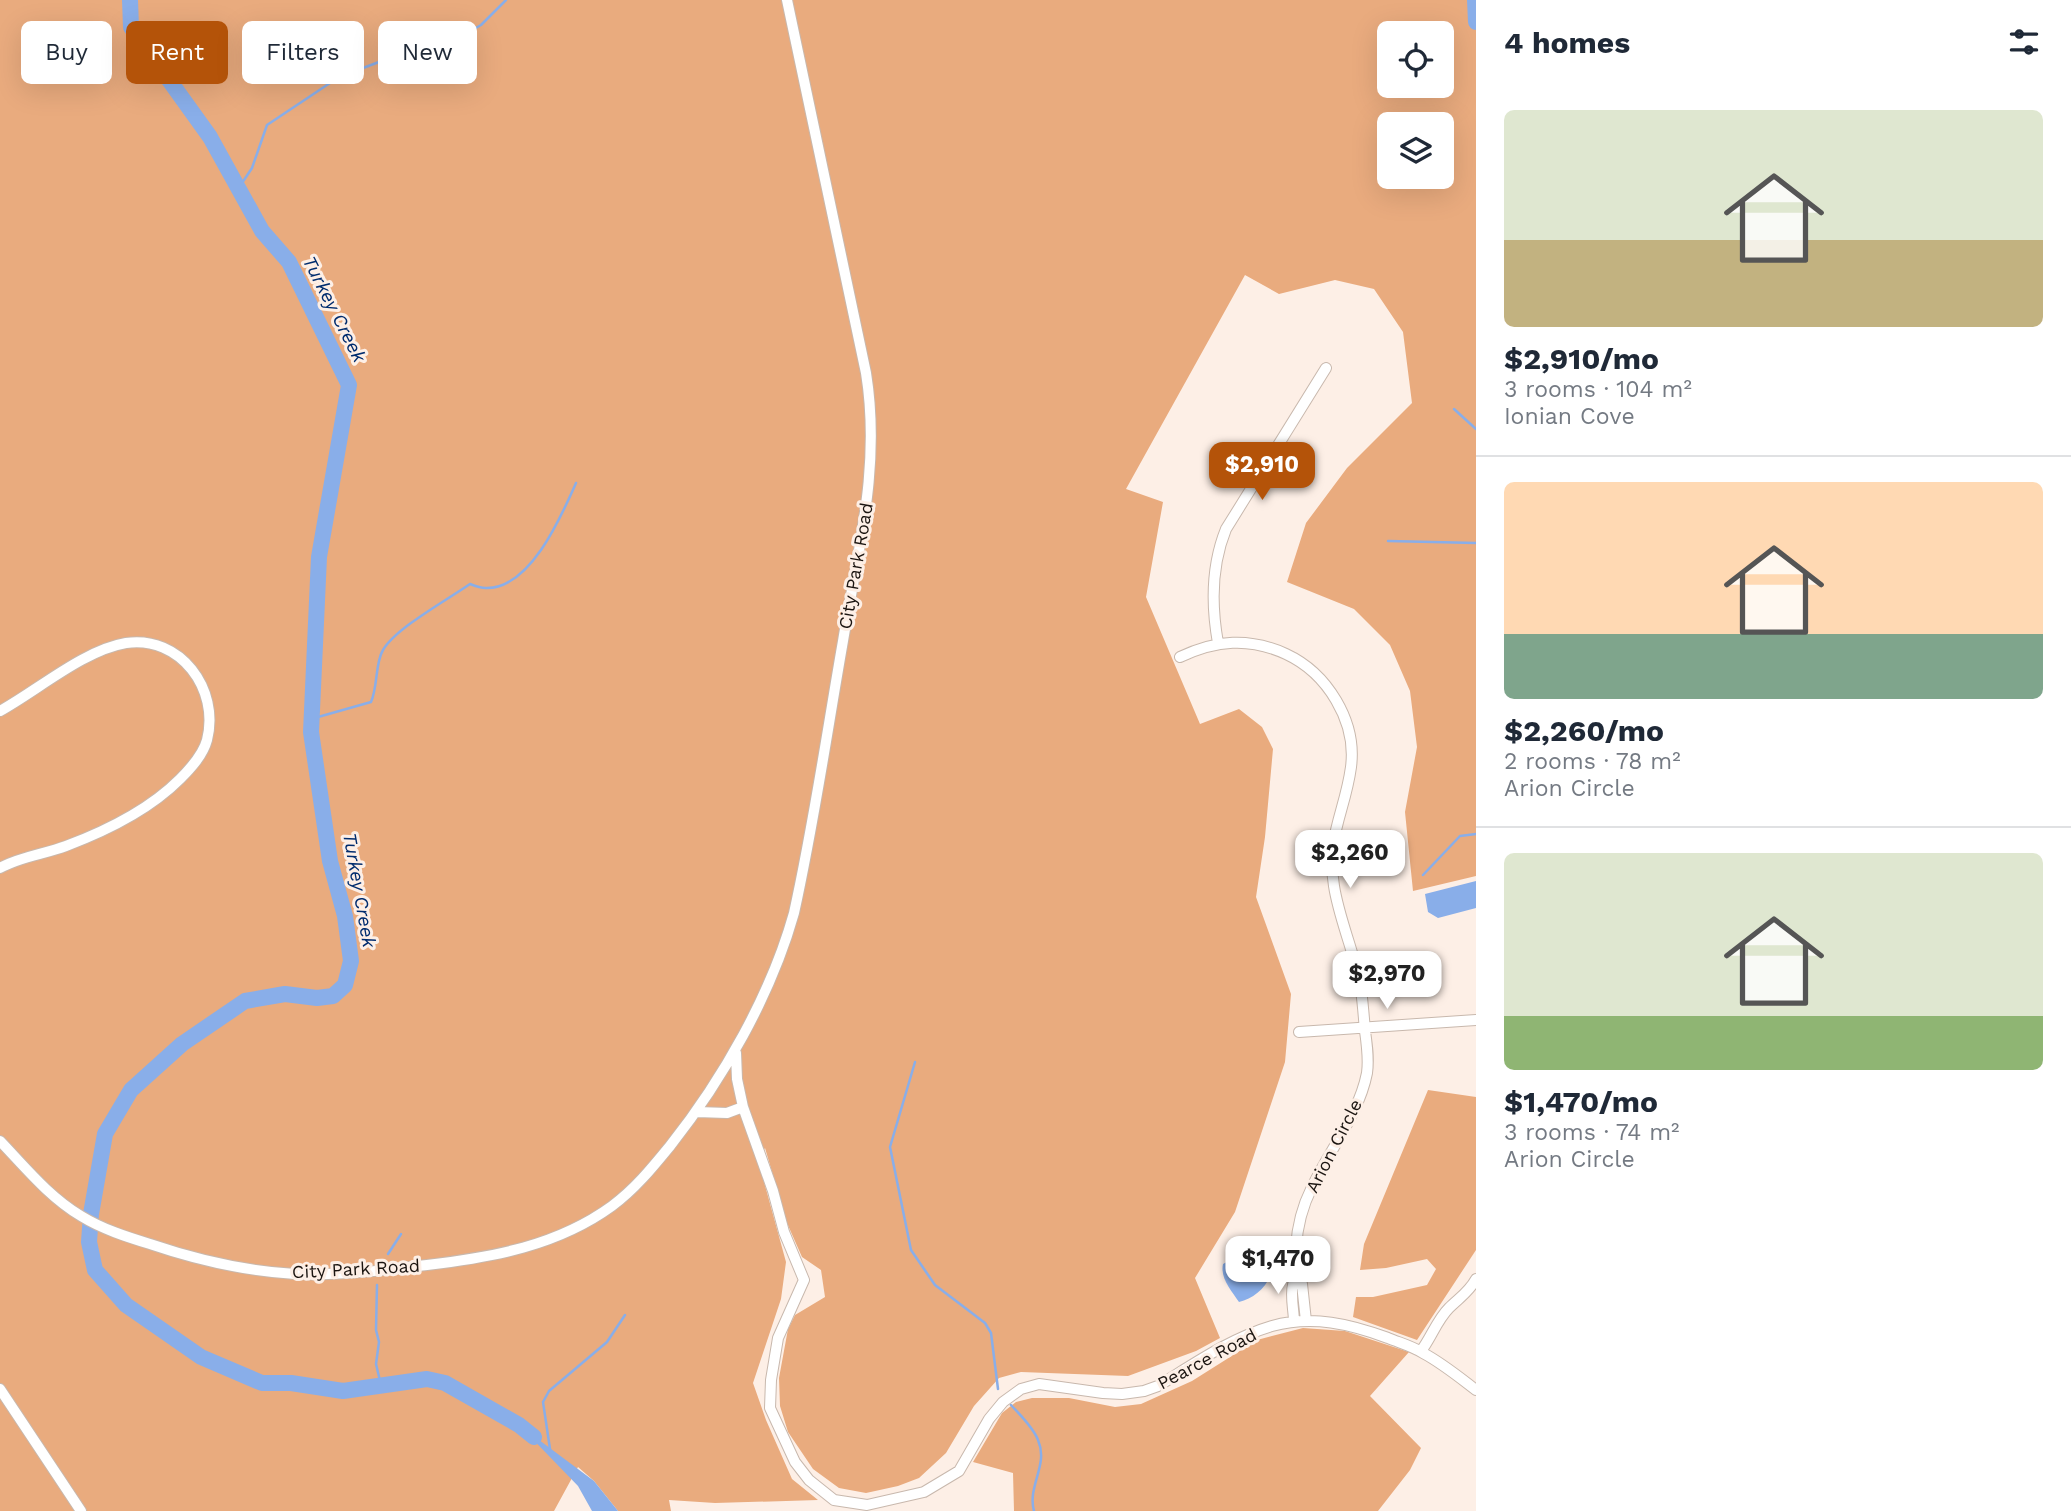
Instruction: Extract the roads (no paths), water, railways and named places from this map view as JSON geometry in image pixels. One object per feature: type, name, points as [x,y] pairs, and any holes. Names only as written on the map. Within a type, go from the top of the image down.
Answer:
[{"type":"street","name":"City Park Road","points":[[0,1141],[56,1199],[84,1218],[189,1257],[223,1265],[295,1274],[383,1270],[494,1255],[568,1233],[613,1205],[646,1175],[697,1112],[736,1048],[782,950],[794,913],[854,580],[872,454],[872,421],[866,373],[787,0]]},
{"type":"street","points":[[1218,643],[1213,617],[1213,585],[1217,551],[1226,528],[1326,368]]},
{"type":"street","points":[[0,711],[95,652],[116,645],[141,642],[164,647],[176,654],[195,673],[206,694],[209,716],[203,750],[169,789],[146,806],[101,831],[66,846],[0,868]]},
{"type":"street","name":"Arion Circle","points":[[1180,657],[1218,643],[1253,643],[1292,657],[1305,665],[1333,695],[1349,736],[1352,764],[1333,837],[1332,869],[1337,904],[1359,976],[1367,1070],[1357,1105],[1311,1189],[1300,1224],[1296,1245],[1296,1277],[1302,1284],[1300,1321]]},
{"type":"street","points":[[1299,1032],[1476,1020]]},
{"type":"street","name":"Pearce Road","points":[[736,1048],[737,1079],[743,1107],[784,1232],[804,1280],[778,1338],[771,1380],[770,1408],[795,1462],[809,1480],[834,1500],[867,1505],[924,1492],[959,1471],[996,1410],[1021,1389],[1040,1384],[1103,1394],[1144,1391],[1158,1386],[1244,1336],[1273,1326],[1300,1321],[1348,1325],[1421,1351],[1476,1390]]},
{"type":"street","points":[[697,1112],[727,1113],[743,1107]]},
{"type":"street","points":[[1421,1351],[1449,1308],[1469,1292],[1476,1279]]},
{"type":"street","points":[[0,1389],[82,1511]]},
{"type":"water","points":[[1476,881],[1476,908],[1438,918],[1428,912],[1425,894]]},
{"type":"water","points":[[1234,1258],[1242,1258],[1269,1272],[1270,1276],[1258,1293],[1239,1302],[1227,1284],[1222,1269],[1223,1264]]},
{"type":"water","points":[[519,1425],[594,1481],[618,1511],[592,1511],[578,1486]]},
{"type":"waterway","name":"Turkey Creek","points":[[130,0],[131,27],[210,137],[262,231],[289,262],[349,385],[319,557],[311,732],[330,861],[345,916],[351,961],[345,985],[333,996],[317,998],[285,994],[245,1001],[182,1044],[131,1090],[105,1134],[91,1214],[89,1242],[95,1270],[126,1305],[201,1357],[262,1383],[291,1383],[343,1391],[427,1379],[445,1383],[519,1425],[534,1437]]},
{"type":"waterway","points":[[238,189],[252,168],[267,125],[339,77],[387,59],[449,43],[481,25],[506,0]]},
{"type":"waterway","points":[[1475,0],[1476,22]]},
{"type":"waterway","points":[[1454,409],[1476,429]]},
{"type":"waterway","points":[[311,719],[371,702],[383,650],[399,633],[423,615],[470,584],[486,588],[502,585],[517,577],[542,549],[576,483]]},
{"type":"waterway","points":[[1388,541],[1476,543]]},
{"type":"waterway","points":[[1423,875],[1460,836],[1476,834]]},
{"type":"waterway","points":[[915,1062],[890,1147],[911,1250],[935,1285],[985,1323],[991,1333],[998,1389]]},
{"type":"waterway","points":[[388,1254],[401,1234]]},
{"type":"waterway","points":[[377,1285],[376,1330],[379,1342],[376,1364],[381,1385]]},
{"type":"waterway","points":[[550,1449],[543,1402],[549,1391],[607,1342],[625,1315]]},
{"type":"waterway","points":[[1011,1405],[1033,1430],[1041,1449],[1040,1467],[1033,1493],[1034,1511]]}]
